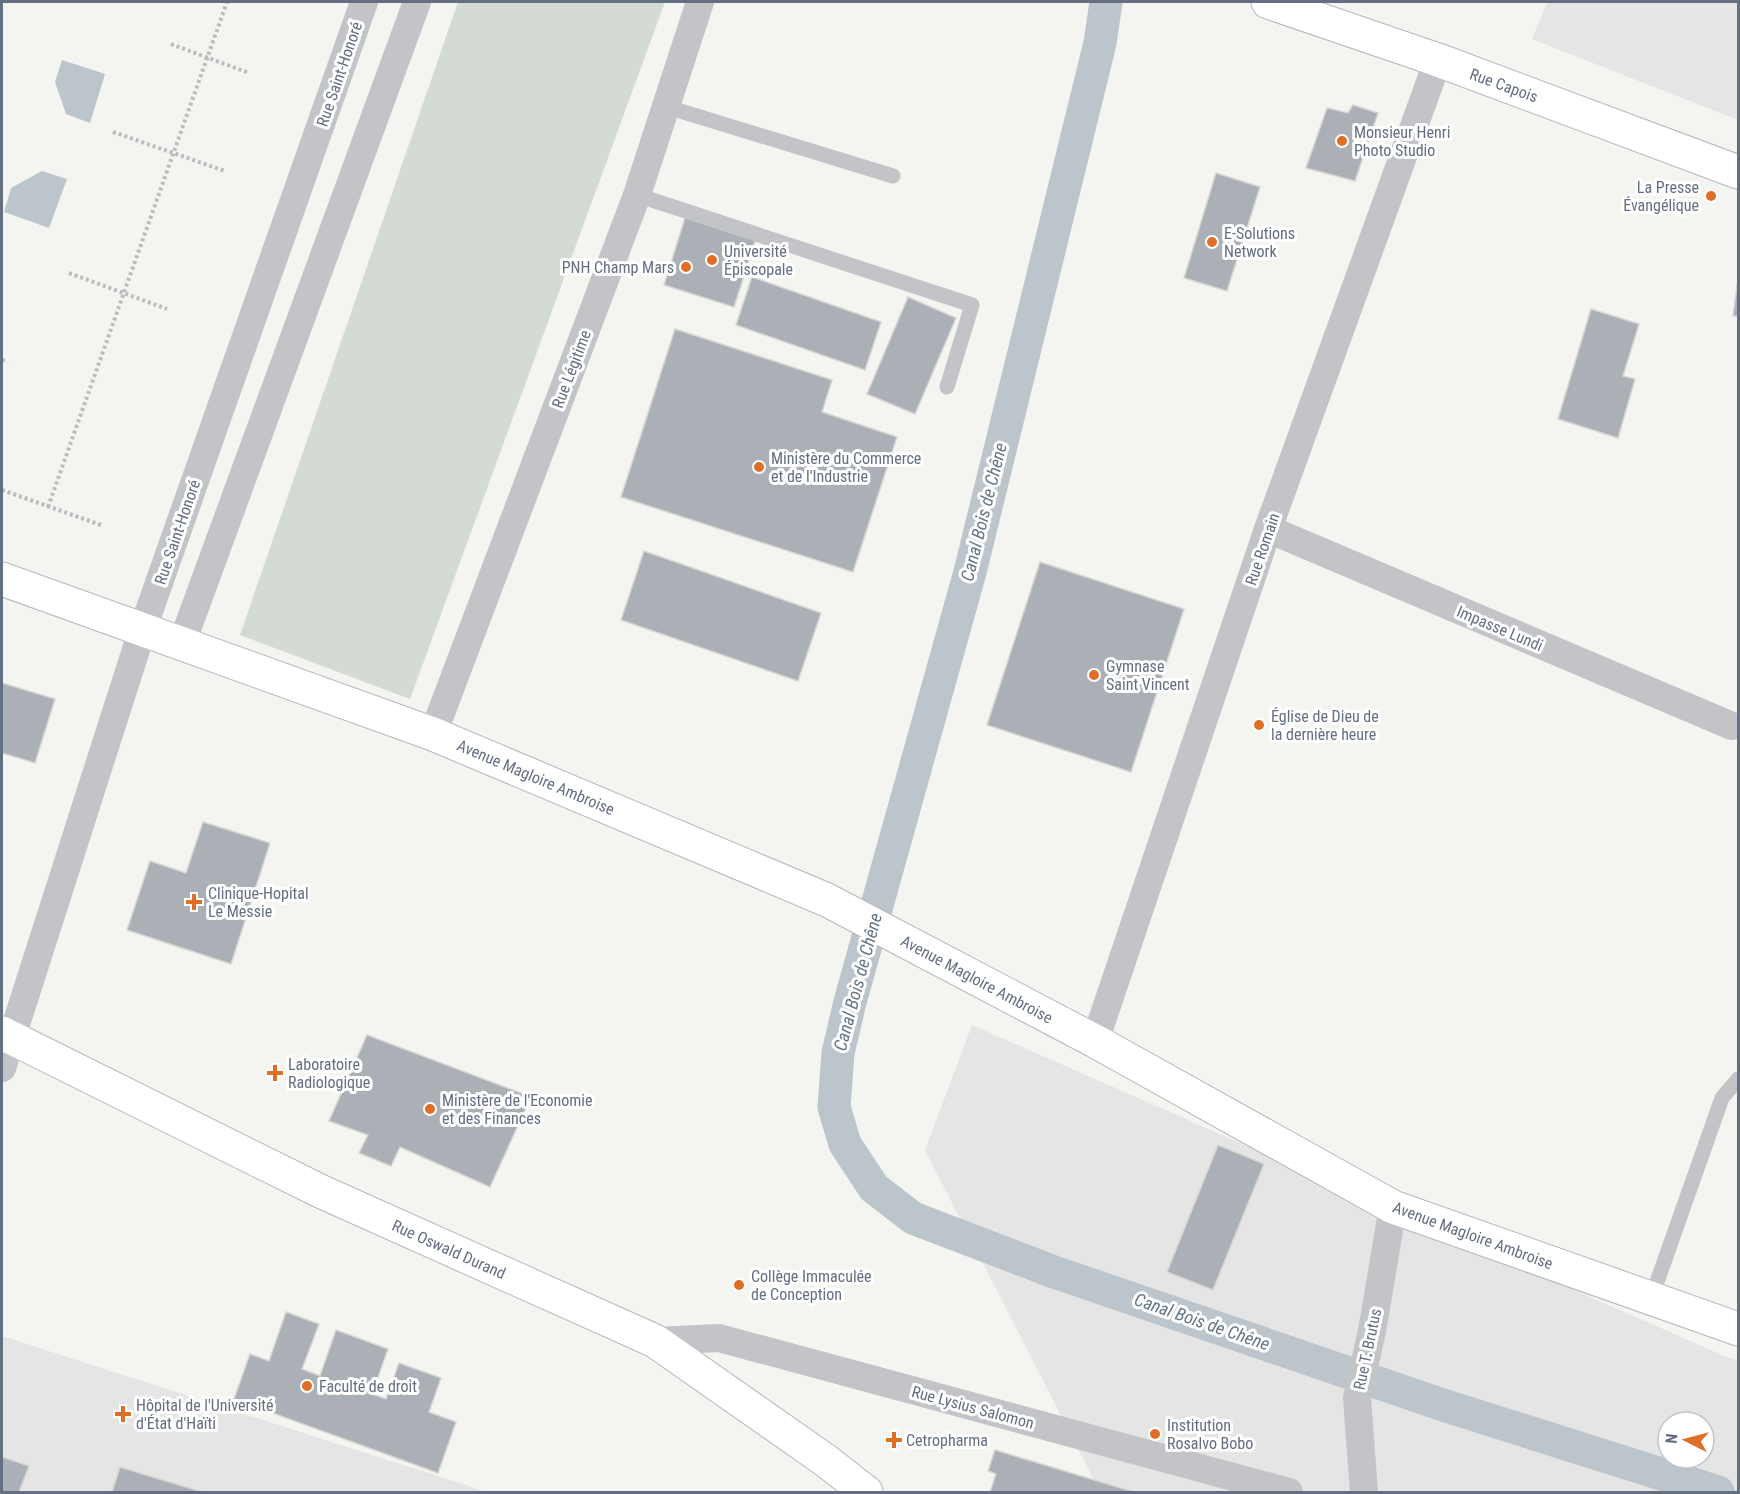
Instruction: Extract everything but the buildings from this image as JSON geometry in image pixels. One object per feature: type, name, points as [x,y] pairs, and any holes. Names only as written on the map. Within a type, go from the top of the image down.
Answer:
[{"type":"street","name":"Rue Saint-Honoré","points":[[2,1068],[7,1035],[142,631],[364,2]]},
{"type":"street","points":[[182,643],[417,2]]},
{"type":"street","name":"Rue Légitime","points":[[433,734],[637,195],[664,106],[700,2]]},
{"type":"street","name":"Rue Capois","points":[[1268,2],[1438,60],[1738,172]]},
{"type":"street","name":"Rue Romain","points":[[1095,1041],[1268,529],[1438,60]]},
{"type":"street","name":"Impasse Lundi","points":[[1268,529],[1732,726]]},
{"type":"street","name":"Avenue Magloire Ambroise","points":[[2,579],[433,734],[827,900],[1095,1041],[1393,1207],[1738,1329]]},
{"type":"street","name":"Rue Oswald Durand","points":[[7,1035],[320,1191],[655,1341],[825,1460],[866,1492]]},
{"type":"street","name":"Rue T. Brutus","points":[[1364,1492],[1357,1398],[1372,1331],[1393,1207]]},
{"type":"street","name":"Rue Lysius Salomon","points":[[655,1341],[719,1338],[1289,1492]]},
{"type":"lane","points":[[664,106],[893,176]]},
{"type":"lane","points":[[637,195],[972,305],[947,387]]},
{"type":"lane","points":[[1651,1299],[1722,1098],[1738,1079]]},
{"type":"path","points":[[48,507],[227,2]]},
{"type":"path","points":[[171,44],[249,73]]},
{"type":"path","points":[[113,132],[225,171]]},
{"type":"path","points":[[69,273],[167,309]]},
{"type":"path","points":[[2,360],[8,362]]},
{"type":"path","points":[[2,490],[101,525]]},
{"type":"shaded area","points":[[458,2],[665,2],[410,699],[240,635]]},
{"type":"shaded area","points":[[1547,2],[1738,2],[1738,120],[1532,39]]},
{"type":"shaded area","points":[[62,60],[105,74],[90,123],[66,114],[55,82]]},
{"type":"shaded area","points":[[42,171],[67,179],[49,228],[4,212],[11,188]]},
{"type":"shaded area","points":[[972,1025],[1738,1361],[1738,1492],[1100,1492],[925,1150]]},
{"type":"shaded area","name":"Hôpital de l'Université d'État d'Haïti","points":[[2,1336],[487,1492],[2,1492]]},
{"type":"waterway","name":"Canal Bois de Chêne","points":[[1106,2],[1100,43],[970,572],[850,1002],[838,1053],[834,1107],[845,1144],[874,1188],[913,1218],[1054,1272],[1443,1405],[1718,1492]]},
{"type":"place","name":"Monsieur Henri Photo Studio","points":[[1342,141]]},
{"type":"place","name":"La Presse Évangélique","points":[[1711,196]]},
{"type":"place","name":"E-Solutions Network","points":[[1212,242]]},
{"type":"place","name":"Université Épiscopale","points":[[712,260]]},
{"type":"place","name":"PNH Champ Mars","points":[[686,267]]},
{"type":"place","name":"Ministère du Commerce et de l'Industrie","points":[[759,467]]},
{"type":"place","name":"Gymnase Saint Vincent","points":[[1094,675]]},
{"type":"place","name":"Église de Dieu de la dernière heure","points":[[1259,725]]},
{"type":"place","name":"Clinique-Hopital Le Messie","points":[[194,902]]},
{"type":"place","name":"Laboratoire Radiologique","points":[[275,1073]]},
{"type":"place","name":"Ministère de l'Economie et des Finances","points":[[430,1109]]},
{"type":"place","name":"Collège Immaculée de Conception","points":[[739,1285]]},
{"type":"place","name":"Faculté de droit","points":[[307,1386]]},
{"type":"place","name":"Hôpital de l'Université d'État d'Haïti","points":[[123,1414]]},
{"type":"place","name":"Institution Rosalvo Bobo","points":[[1155,1434]]},
{"type":"place","name":"Cetropharma","points":[[894,1440]]}]
